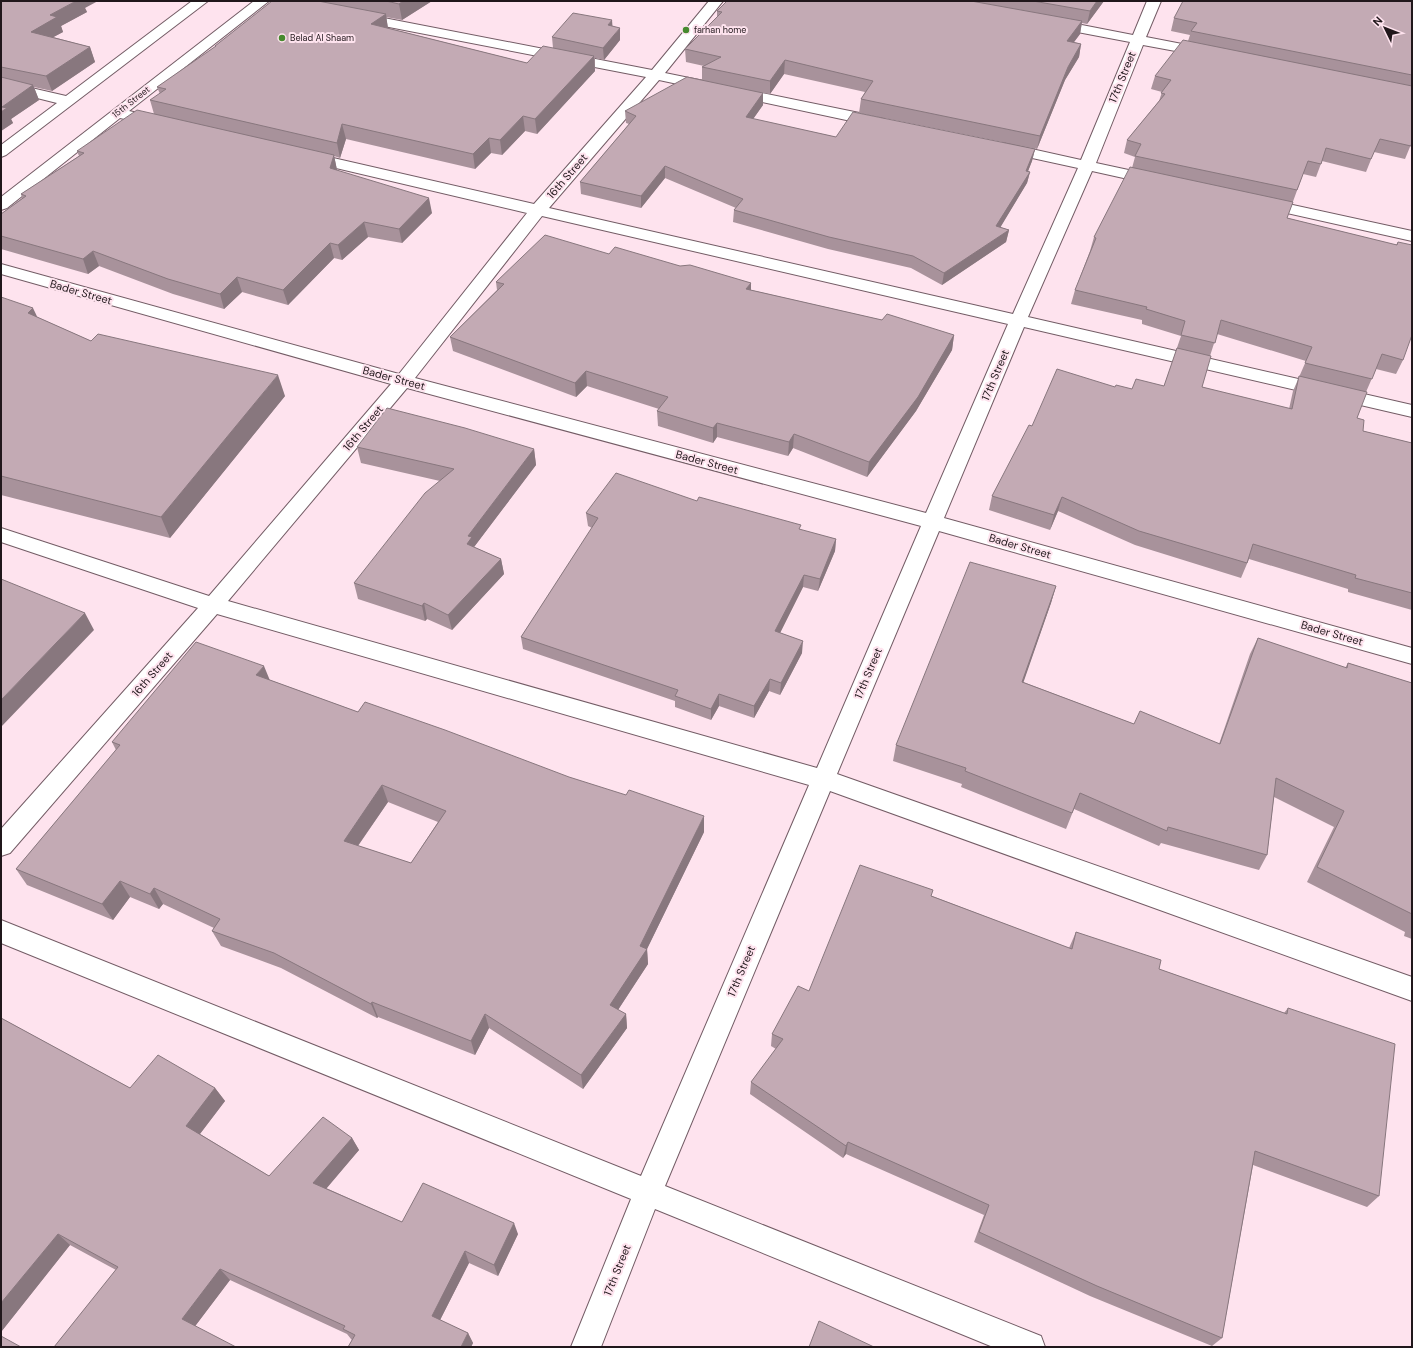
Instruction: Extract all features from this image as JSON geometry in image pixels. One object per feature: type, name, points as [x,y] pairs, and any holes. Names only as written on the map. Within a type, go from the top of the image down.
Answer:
[{"type":"street","points":[[1,152],[201,1]]},
{"type":"street","name":"15th Street","points":[[1,205],[117,112],[262,1]]},
{"type":"street","name":"16th Street","points":[[1,846],[212,605],[403,381],[538,210],[656,75],[716,1]]},
{"type":"street","name":"17th Street","points":[[586,1347],[648,1192],[1018,321],[1087,165],[1154,1]]},
{"type":"street","points":[[347,15],[656,75],[894,125]]},
{"type":"street","points":[[1037,20],[1138,38],[1224,56]]},
{"type":"street","points":[[1,85],[68,101]]},
{"type":"street","points":[[117,112],[178,127]]},
{"type":"street","points":[[994,146],[1172,183]]},
{"type":"street","points":[[293,153],[1412,411]]},
{"type":"street","points":[[1249,200],[1412,236]]},
{"type":"street","name":"Bader Street","points":[[1,269],[403,381],[933,522],[1412,656]]},
{"type":"street","points":[[1,535],[212,605],[823,779],[1412,989]]},
{"type":"street","points":[[1,931],[1030,1347]]},
{"type":"building","points":[[1,1],[76,1],[50,15],[57,17],[31,32],[90,47],[46,76],[1,67]]},
{"type":"building","points":[[272,1],[318,1],[386,14],[371,24],[527,63],[543,46],[594,56],[535,119],[523,116],[500,140],[489,138],[473,154],[342,124],[337,143],[150,100],[166,89],[157,87],[216,46]]},
{"type":"building","points":[[386,1],[403,1],[399,4]]},
{"type":"building","points":[[727,1],[971,1],[1082,21],[1067,41],[1081,44],[1068,67],[1040,136],[861,99],[873,81],[785,60],[770,81],[702,67],[721,57],[685,49],[722,12],[717,11]]},
{"type":"building","points":[[1033,1],[1097,1],[1090,11]]},
{"type":"building","points":[[1183,1],[1412,1],[1412,75],[1191,31],[1197,23],[1174,18]]},
{"type":"building","points":[[573,13],[612,20],[608,25],[620,28],[603,48],[552,37]]},
{"type":"building","points":[[1183,40],[1412,86],[1411,146],[1380,139],[1371,159],[1326,148],[1321,164],[1308,161],[1297,190],[1135,156],[1141,144],[1127,140],[1165,94],[1161,93],[1171,80],[1155,76]]},
{"type":"building","points":[[1,77],[33,85],[2,107],[7,108],[1,112]]},
{"type":"building","points":[[687,77],[763,93],[746,117],[836,137],[853,112],[1035,149],[1026,171],[1030,172],[996,226],[1009,230],[944,273],[913,256],[829,237],[734,210],[743,199],[665,166],[641,196],[580,182],[636,116],[625,111]]},
{"type":"building","points":[[137,110],[334,155],[330,168],[429,198],[399,229],[364,222],[338,245],[330,243],[283,290],[237,277],[220,294],[168,279],[93,251],[83,259],[1,236],[1,214],[26,196],[21,194],[84,153],[77,151]]},
{"type":"building","points":[[1130,167],[1293,202],[1287,218],[1397,245],[1398,242],[1412,245],[1412,335],[1403,360],[1382,354],[1372,379],[1305,363],[1312,347],[1221,320],[1215,343],[1181,335],[1185,321],[1146,309],[1147,307],[1075,290],[1096,238],[1094,237]]},
{"type":"building","points":[[545,235],[609,254],[615,247],[680,266],[690,265],[751,283],[746,289],[882,320],[887,314],[954,335],[918,397],[869,462],[794,434],[789,442],[717,423],[713,428],[657,411],[668,397],[586,371],[575,383],[450,337],[504,284],[496,282]]},
{"type":"building","points":[[1,297],[33,308],[28,313],[91,341],[98,334],[278,375],[161,517],[1,476]]},
{"type":"building","points":[[1177,348],[1211,356],[1202,387],[1292,409],[1299,376],[1367,392],[1357,418],[1364,420],[1363,431],[1412,443],[1412,593],[1355,578],[1356,575],[1253,544],[1247,563],[1139,531],[1062,497],[1054,515],[992,496],[1029,425],[1032,426],[1057,369],[1115,387],[1116,385],[1132,389],[1136,379],[1164,386]]},
{"type":"building","points":[[387,408],[465,428],[534,449],[468,536],[472,537],[467,544],[501,559],[448,615],[424,603],[422,606],[354,583],[425,493],[454,469],[357,447]]},
{"type":"building","points":[[616,473],[697,501],[699,497],[801,525],[799,529],[836,539],[820,579],[804,575],[775,631],[803,641],[781,683],[770,679],[754,706],[719,694],[711,709],[675,696],[678,690],[521,637],[598,518],[586,513]]},
{"type":"building","points":[[970,562],[1056,586],[1022,682],[1134,724],[1140,711],[1220,744],[1258,638],[1347,668],[1348,663],[1412,683],[1412,914],[1317,867],[1344,811],[1276,778],[1267,855],[1168,827],[1167,831],[1080,793],[1072,813],[965,771],[966,768],[896,745]]},
{"type":"building","points":[[1,579],[85,613],[1,700]]},
{"type":"building","points":[[196,642],[264,666],[256,675],[358,712],[365,702],[445,730],[569,777],[626,795],[629,790],[704,816],[640,946],[647,949],[610,1005],[626,1014],[581,1075],[485,1014],[471,1041],[372,1002],[371,1004],[274,953],[212,931],[220,919],[154,888],[150,894],[120,881],[102,904],[16,869],[120,745],[112,742]],"holes":[[[382,785],[446,811],[411,863],[344,841]]]},
{"type":"building","points":[[860,865],[933,890],[931,896],[1072,949],[1076,932],[1161,960],[1159,969],[1287,1014],[1288,1008],[1395,1044],[1379,1196],[1255,1151],[1222,1338],[1097,1286],[979,1232],[989,1205],[848,1142],[846,1146],[751,1082],[783,1039],[772,1034],[798,986],[809,991]]},
{"type":"building","points":[[1,1018],[130,1088],[158,1055],[215,1088],[186,1126],[269,1176],[323,1117],[352,1138],[313,1183],[402,1222],[423,1183],[514,1223],[494,1265],[465,1251],[432,1316],[468,1333],[461,1347],[348,1347],[355,1335],[343,1329],[345,1326],[220,1269],[182,1319],[236,1347],[54,1347],[118,1267],[58,1234],[1,1303]]},
{"type":"building","points":[[819,1321],[874,1347],[809,1347]]},
{"type":"building","points":[[1,1336],[21,1347],[1,1347]]},
{"type":"place","name":"farhan home","points":[[686,30]]},
{"type":"place","name":"Belad Al Shaam","points":[[282,38]]}]
